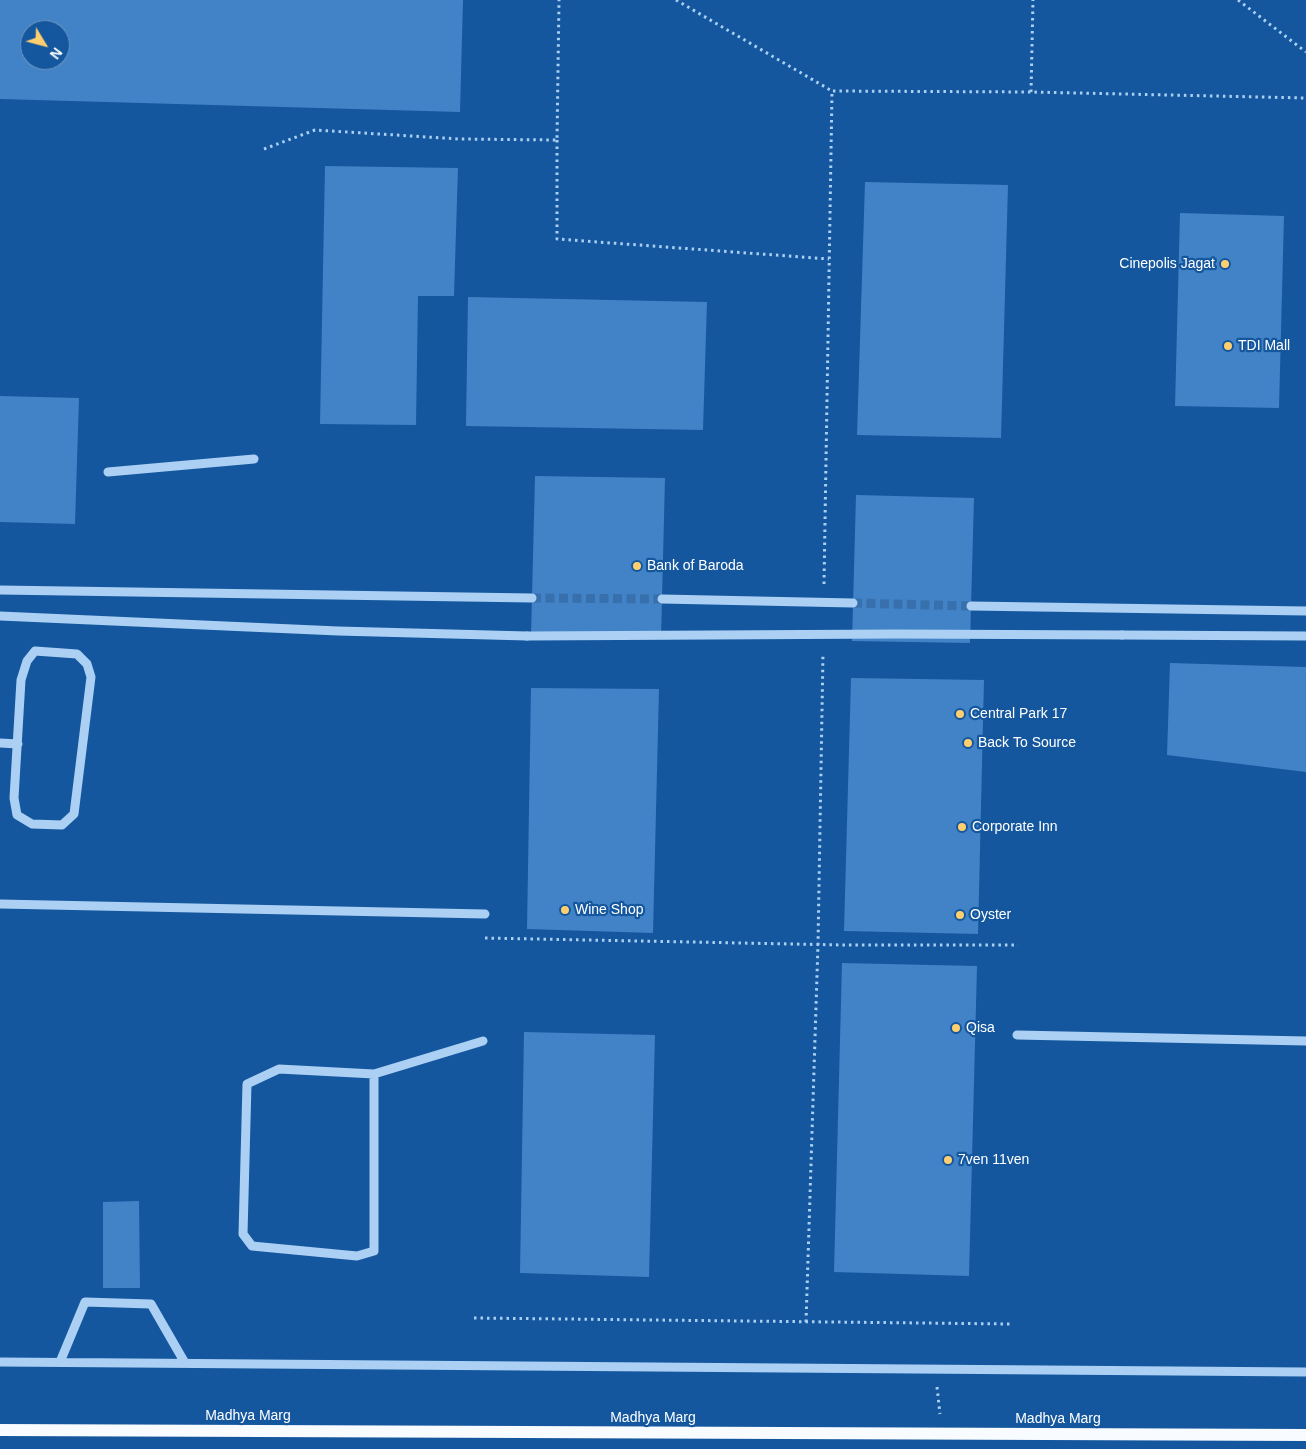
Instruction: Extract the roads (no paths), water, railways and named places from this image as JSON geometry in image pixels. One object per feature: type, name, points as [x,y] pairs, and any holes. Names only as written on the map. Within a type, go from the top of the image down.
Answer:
[{"type":"main road","name":"Madhya Marg","points":[[0,1430],[1306,1436]]},
{"type":"street","points":[[108,472],[254,460]]},
{"type":"street","points":[[0,590],[532,598]]},
{"type":"street","points":[[662,599],[853,603]]},
{"type":"street","points":[[971,606],[1306,611]]},
{"type":"street","points":[[0,616],[338,631],[527,636],[896,634],[1306,636]]},
{"type":"street","points":[[35,651],[78,654],[86,664],[91,677],[74,814],[62,825],[32,824],[18,815],[14,798],[18,744],[21,680],[27,661],[35,651]]},
{"type":"street","points":[[0,743],[18,744]]},
{"type":"street","points":[[0,904],[485,914]]},
{"type":"street","points":[[1017,1035],[1306,1041]]},
{"type":"street","points":[[374,1074],[374,1251],[357,1256],[252,1246],[243,1234],[247,1084],[279,1069],[374,1074],[483,1041]]},
{"type":"street","points":[[60,1362],[85,1302],[151,1304],[185,1363]]},
{"type":"street","points":[[0,1362],[936,1370],[1009,1368],[1306,1372]]},
{"type":"tunnel","points":[[532,598],[662,599]]},
{"type":"tunnel","points":[[853,603],[971,606]]},
{"type":"place","name":"Cinepolis Jagat","points":[[1225,264]]},
{"type":"place","name":"TDI Mall","points":[[1228,346]]},
{"type":"place","name":"Bank of Baroda","points":[[637,566]]},
{"type":"place","name":"Central Park 17","points":[[960,714]]},
{"type":"place","name":"Back To Source","points":[[968,743]]},
{"type":"place","name":"Corporate Inn","points":[[962,827]]},
{"type":"place","name":"Wine Shop","points":[[565,910]]},
{"type":"place","name":"Oyster","points":[[960,915]]},
{"type":"place","name":"Qisa","points":[[956,1028]]},
{"type":"place","name":"7ven 11ven","points":[[948,1160]]}]
